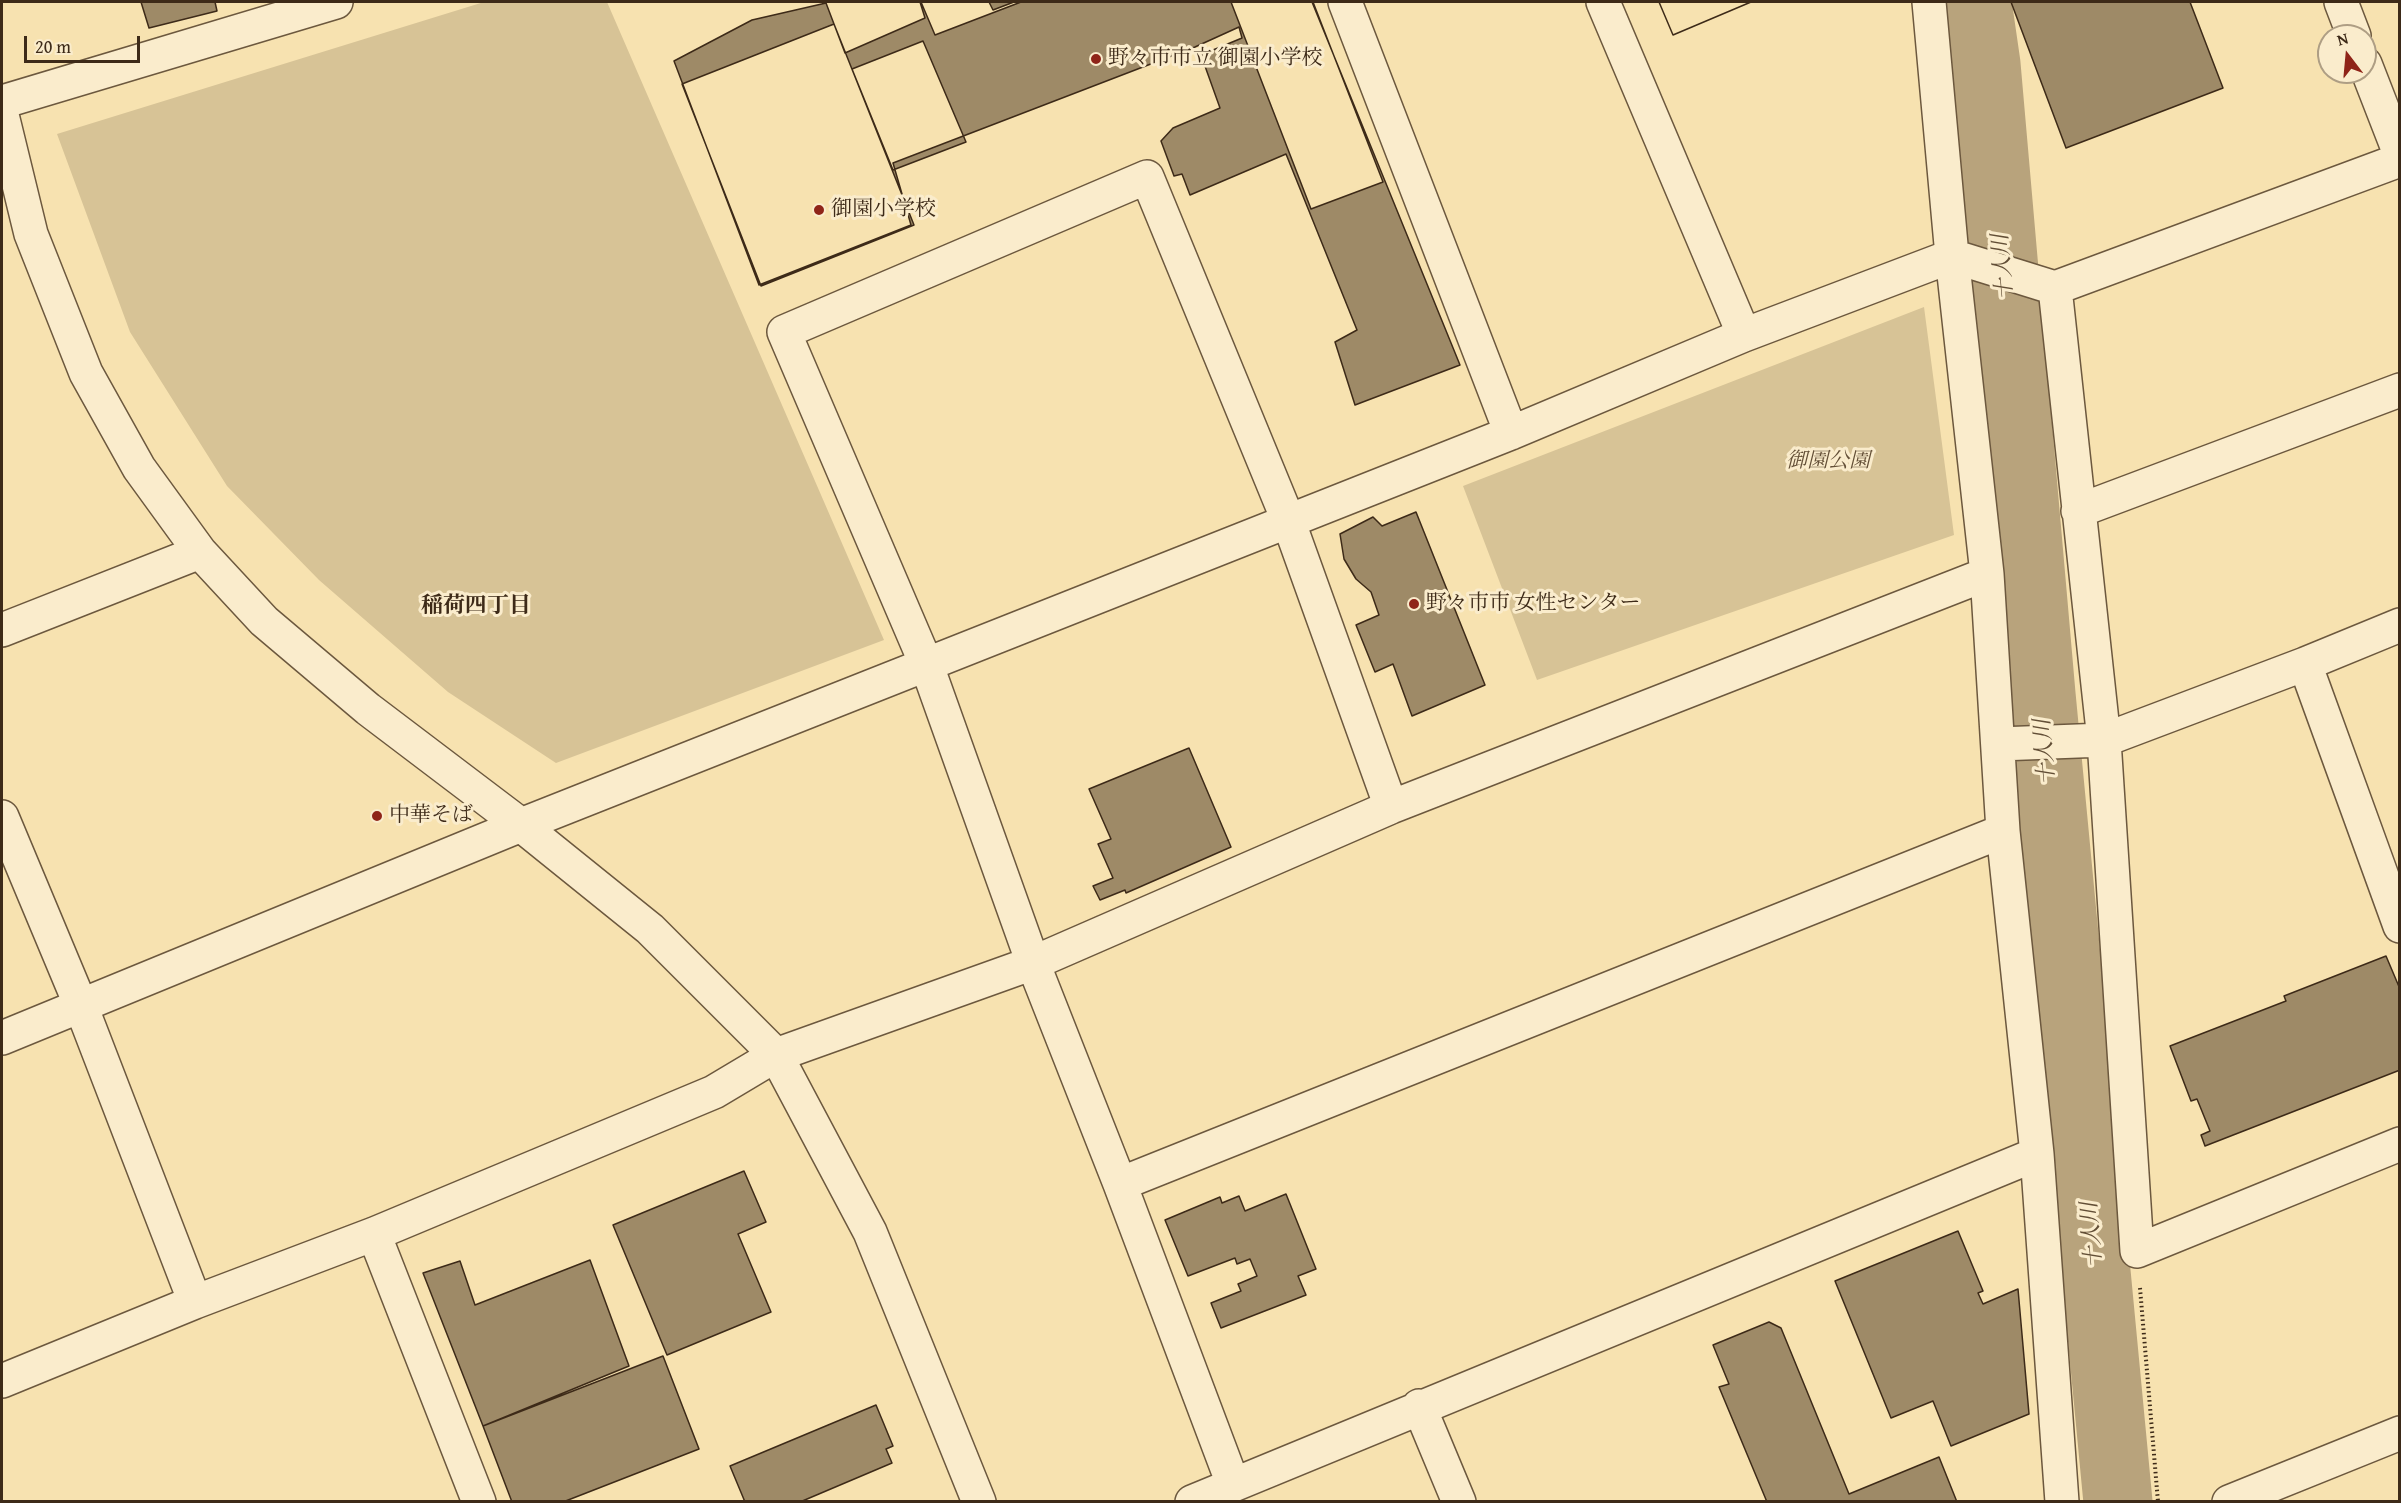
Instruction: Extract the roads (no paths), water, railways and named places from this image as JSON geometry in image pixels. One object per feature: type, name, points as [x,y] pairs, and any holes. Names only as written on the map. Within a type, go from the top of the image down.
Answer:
[{"type":"street","points":[[2,102],[287,8],[336,2]]},
{"type":"street","points":[[1345,2],[1511,433]]},
{"type":"street","points":[[1603,2],[1744,335]]},
{"type":"street","points":[[1929,2],[1963,260],[1987,574],[2008,744],[2003,831],[2037,1154],[2062,1502]]},
{"type":"street","points":[[2341,2],[2349,24]]},
{"type":"street","points":[[2373,84],[2400,154]]},
{"type":"street","points":[[2,114],[31,234],[86,373],[139,468],[200,552],[264,621],[368,710],[521,825],[650,929],[776,1055],[870,1232],[979,1502]]},
{"type":"street","points":[[2,1038],[521,825],[1511,433],[1744,335],[1963,260],[2045,285],[2400,160]]},
{"type":"street","points":[[1233,1484],[1120,1184],[1033,963],[927,666],[784,332],[1147,177],[1288,520],[1391,807]]},
{"type":"street","points":[[2045,285],[2078,511],[2104,740],[2137,1251],[2400,1144]]},
{"type":"street","points":[[2078,511],[2400,390]]},
{"type":"street","points":[[2,630],[200,552]]},
{"type":"street","points":[[2,1381],[195,1302],[374,1234],[714,1092],[776,1055],[1033,963],[1391,807],[1987,574]]},
{"type":"street","points":[[2008,744],[2104,740],[2305,664],[2400,625]]},
{"type":"street","points":[[2305,664],[2400,927]]},
{"type":"street","points":[[2,817],[81,1006],[195,1302]]},
{"type":"street","points":[[1120,1184],[2003,831]]},
{"type":"street","points":[[1192,1502],[1419,1406],[2037,1154]]},
{"type":"street","points":[[374,1234],[479,1502]]},
{"type":"street","points":[[1419,1406],[1459,1502]]},
{"type":"street","points":[[2229,1502],[2400,1433]]},
{"type":"waterway","name":"十人川","points":[[1977,2],[1986,64],[2041,694],[2118,1502]]},
{"type":"place","name":"野々市市立 御園小学校","points":[[1096,59]]},
{"type":"place","name":"御園小学校","points":[[819,210]]},
{"type":"place","name":"野々市市 女性センター","points":[[1414,604]]},
{"type":"place","name":"中華そば","points":[[377,816]]},
{"type":"district","name":"稲荷四丁目","points":[[476,606]]},
{"type":"park label","name":"御園公園","points":[[1828,462]]}]
